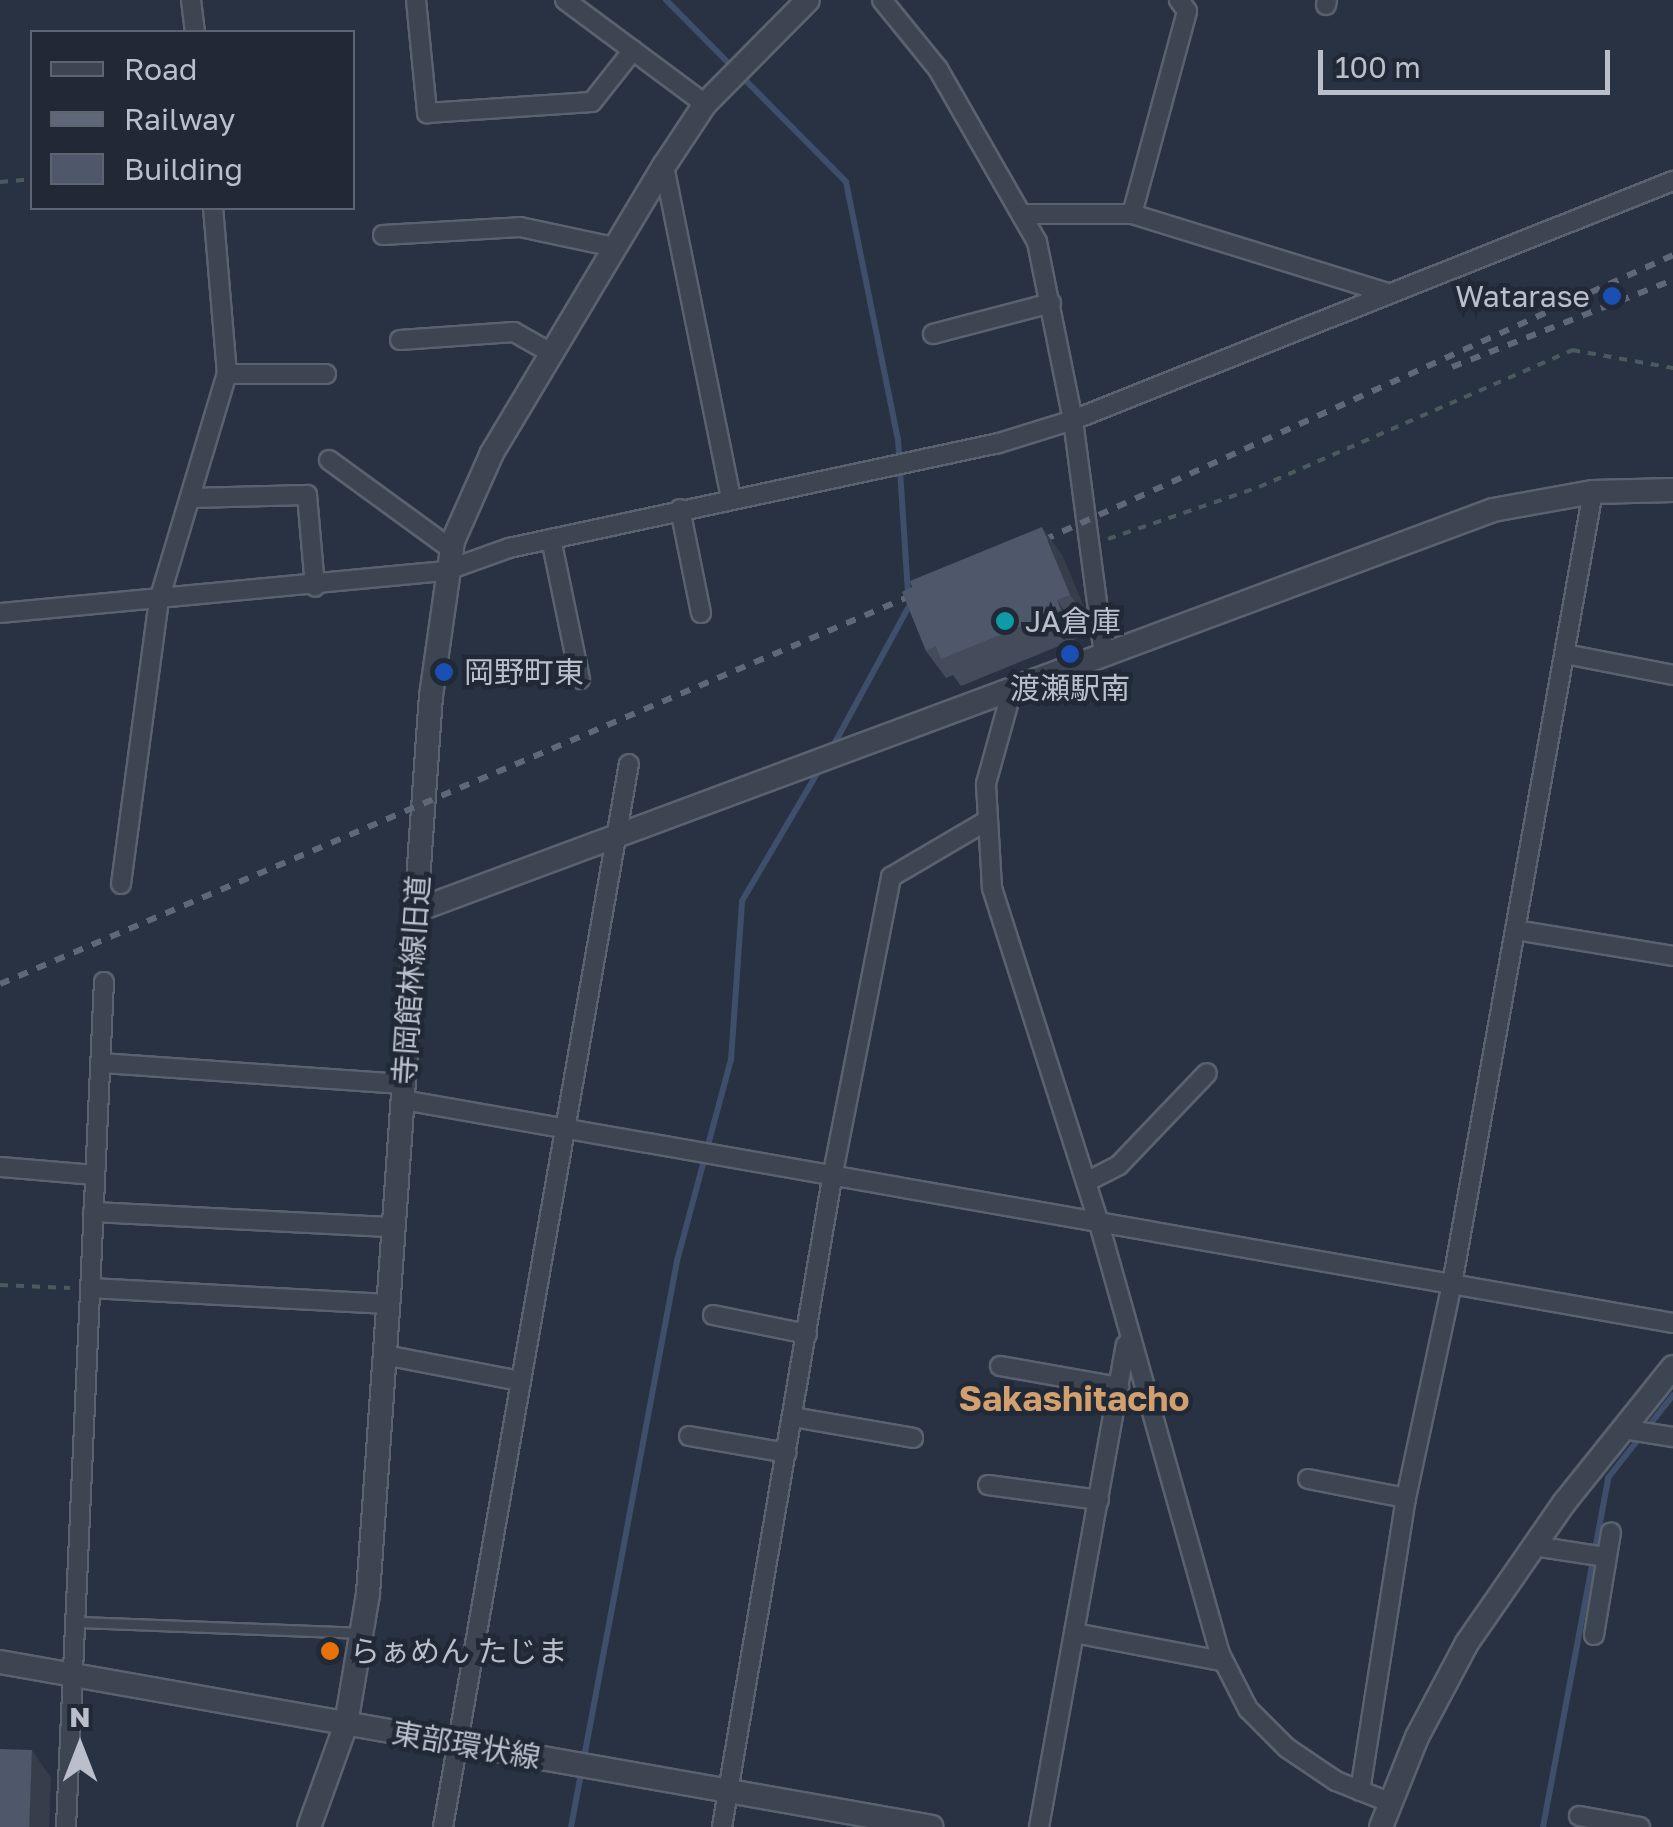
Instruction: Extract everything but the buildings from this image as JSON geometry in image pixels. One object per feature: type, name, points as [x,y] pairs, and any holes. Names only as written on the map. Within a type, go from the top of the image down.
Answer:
[{"type":"street","points":[[191,0],[194,30]]},
{"type":"street","points":[[416,0],[427,113],[592,102],[633,50]]},
{"type":"street","points":[[565,0],[705,104]]},
{"type":"street","name":"寺岡館林線旧道","points":[[314,1826],[346,1724],[362,1633],[415,910],[448,560],[492,454],[664,166],[705,104],[808,0]]},
{"type":"street","points":[[882,0],[938,68],[1036,242],[1073,420],[1104,655]]},
{"type":"street","points":[[1132,214],[1187,11],[1179,0]]},
{"type":"street","points":[[664,166],[731,498]]},
{"type":"street","points":[[0,614],[315,587],[996,444],[1073,420],[1673,181]]},
{"type":"street","points":[[121,884],[159,600],[228,374],[213,210]]},
{"type":"street","points":[[1022,214],[1132,214],[1387,293]]},
{"type":"street","points":[[383,235],[520,227],[614,247]]},
{"type":"street","points":[[934,334],[1051,303]]},
{"type":"street","points":[[400,340],[514,332],[551,352]]},
{"type":"street","points":[[228,374],[326,374]]},
{"type":"street","points":[[329,460],[448,560]]},
{"type":"street","points":[[415,910],[1493,510],[1594,492],[1673,490]]},
{"type":"street","points":[[1360,1791],[1406,1498],[1452,1284],[1594,492]]},
{"type":"street","points":[[190,498],[307,496],[315,587]]},
{"type":"street","points":[[680,510],[700,613]]},
{"type":"street","points":[[551,540],[580,680]]},
{"type":"street","points":[[1565,654],[1673,675]]},
{"type":"street","points":[[1012,690],[991,756],[986,821],[992,888],[1098,1220],[1127,1338],[1222,1661],[1248,1709],[1287,1748],[1360,1791],[1391,1803]]},
{"type":"street","points":[[443,1827],[619,835],[628,764]]},
{"type":"street","points":[[722,1827],[833,1173],[891,877],[986,821]]},
{"type":"street","points":[[1516,930],[1673,956]]},
{"type":"street","points":[[66,1827],[104,982]]},
{"type":"street","points":[[102,1063],[403,1092],[564,1128],[1673,1323]]},
{"type":"street","points":[[1086,1182],[1119,1164],[1207,1073]]},
{"type":"street","points":[[0,1167],[94,1175]]},
{"type":"street","points":[[93,1212],[394,1227]]},
{"type":"street","points":[[90,1288],[388,1304]]},
{"type":"street","points":[[713,1315],[806,1334]]},
{"type":"street","points":[[1039,1827],[1127,1338]]},
{"type":"street","points":[[385,1355],[520,1381]]},
{"type":"street","points":[[1000,1366],[1119,1387]]},
{"type":"street","points":[[1381,1827],[1440,1688],[1534,1546],[1673,1367]]},
{"type":"street","points":[[793,1417],[913,1438]]},
{"type":"street","points":[[1624,1429],[1673,1437]]},
{"type":"street","points":[[689,1436],[787,1453]]},
{"type":"street","points":[[1308,1479],[1406,1498]]},
{"type":"street","points":[[988,1485],[1099,1500]]},
{"type":"street","points":[[1594,1635],[1611,1532]]},
{"type":"street","points":[[1534,1546],[1606,1557]]},
{"type":"street","points":[[1075,1634],[1222,1661]]},
{"type":"street","name":"東部環状線","points":[[0,1662],[932,1827]]},
{"type":"street","points":[[1580,1816],[1640,1827]]},
{"type":"lane","points":[[78,1622],[362,1633]]},
{"type":"path","points":[[0,182],[30,179]]},
{"type":"path","points":[[1089,544],[1258,487],[1572,350],[1673,368]]},
{"type":"path","points":[[0,1285],[90,1288]]},
{"type":"waterway","points":[[666,0],[846,182],[898,439],[908,594]]},
{"type":"waterway","points":[[832,748],[909,606]]},
{"type":"waterway","points":[[571,1827],[677,1261],[731,1060],[742,901],[821,767]]},
{"type":"waterway","points":[[1543,1827],[1608,1478],[1673,1395]]},
{"type":"railway","points":[[1026,548],[1673,255]]},
{"type":"railway","points":[[1452,367],[1673,280]]},
{"type":"railway","points":[[0,984],[929,588]]},
{"type":"place","name":"Watarase","points":[[1612,296]]},
{"type":"place","name":"JA倉庫","points":[[1005,621]]},
{"type":"place","name":"渡瀬駅南","points":[[1070,654]]},
{"type":"place","name":"岡野町東","points":[[444,672]]},
{"type":"place","name":"らぁめん たじま","points":[[330,1651]]},
{"type":"district","name":"Sakashitacho","points":[[1074,1398]]}]
